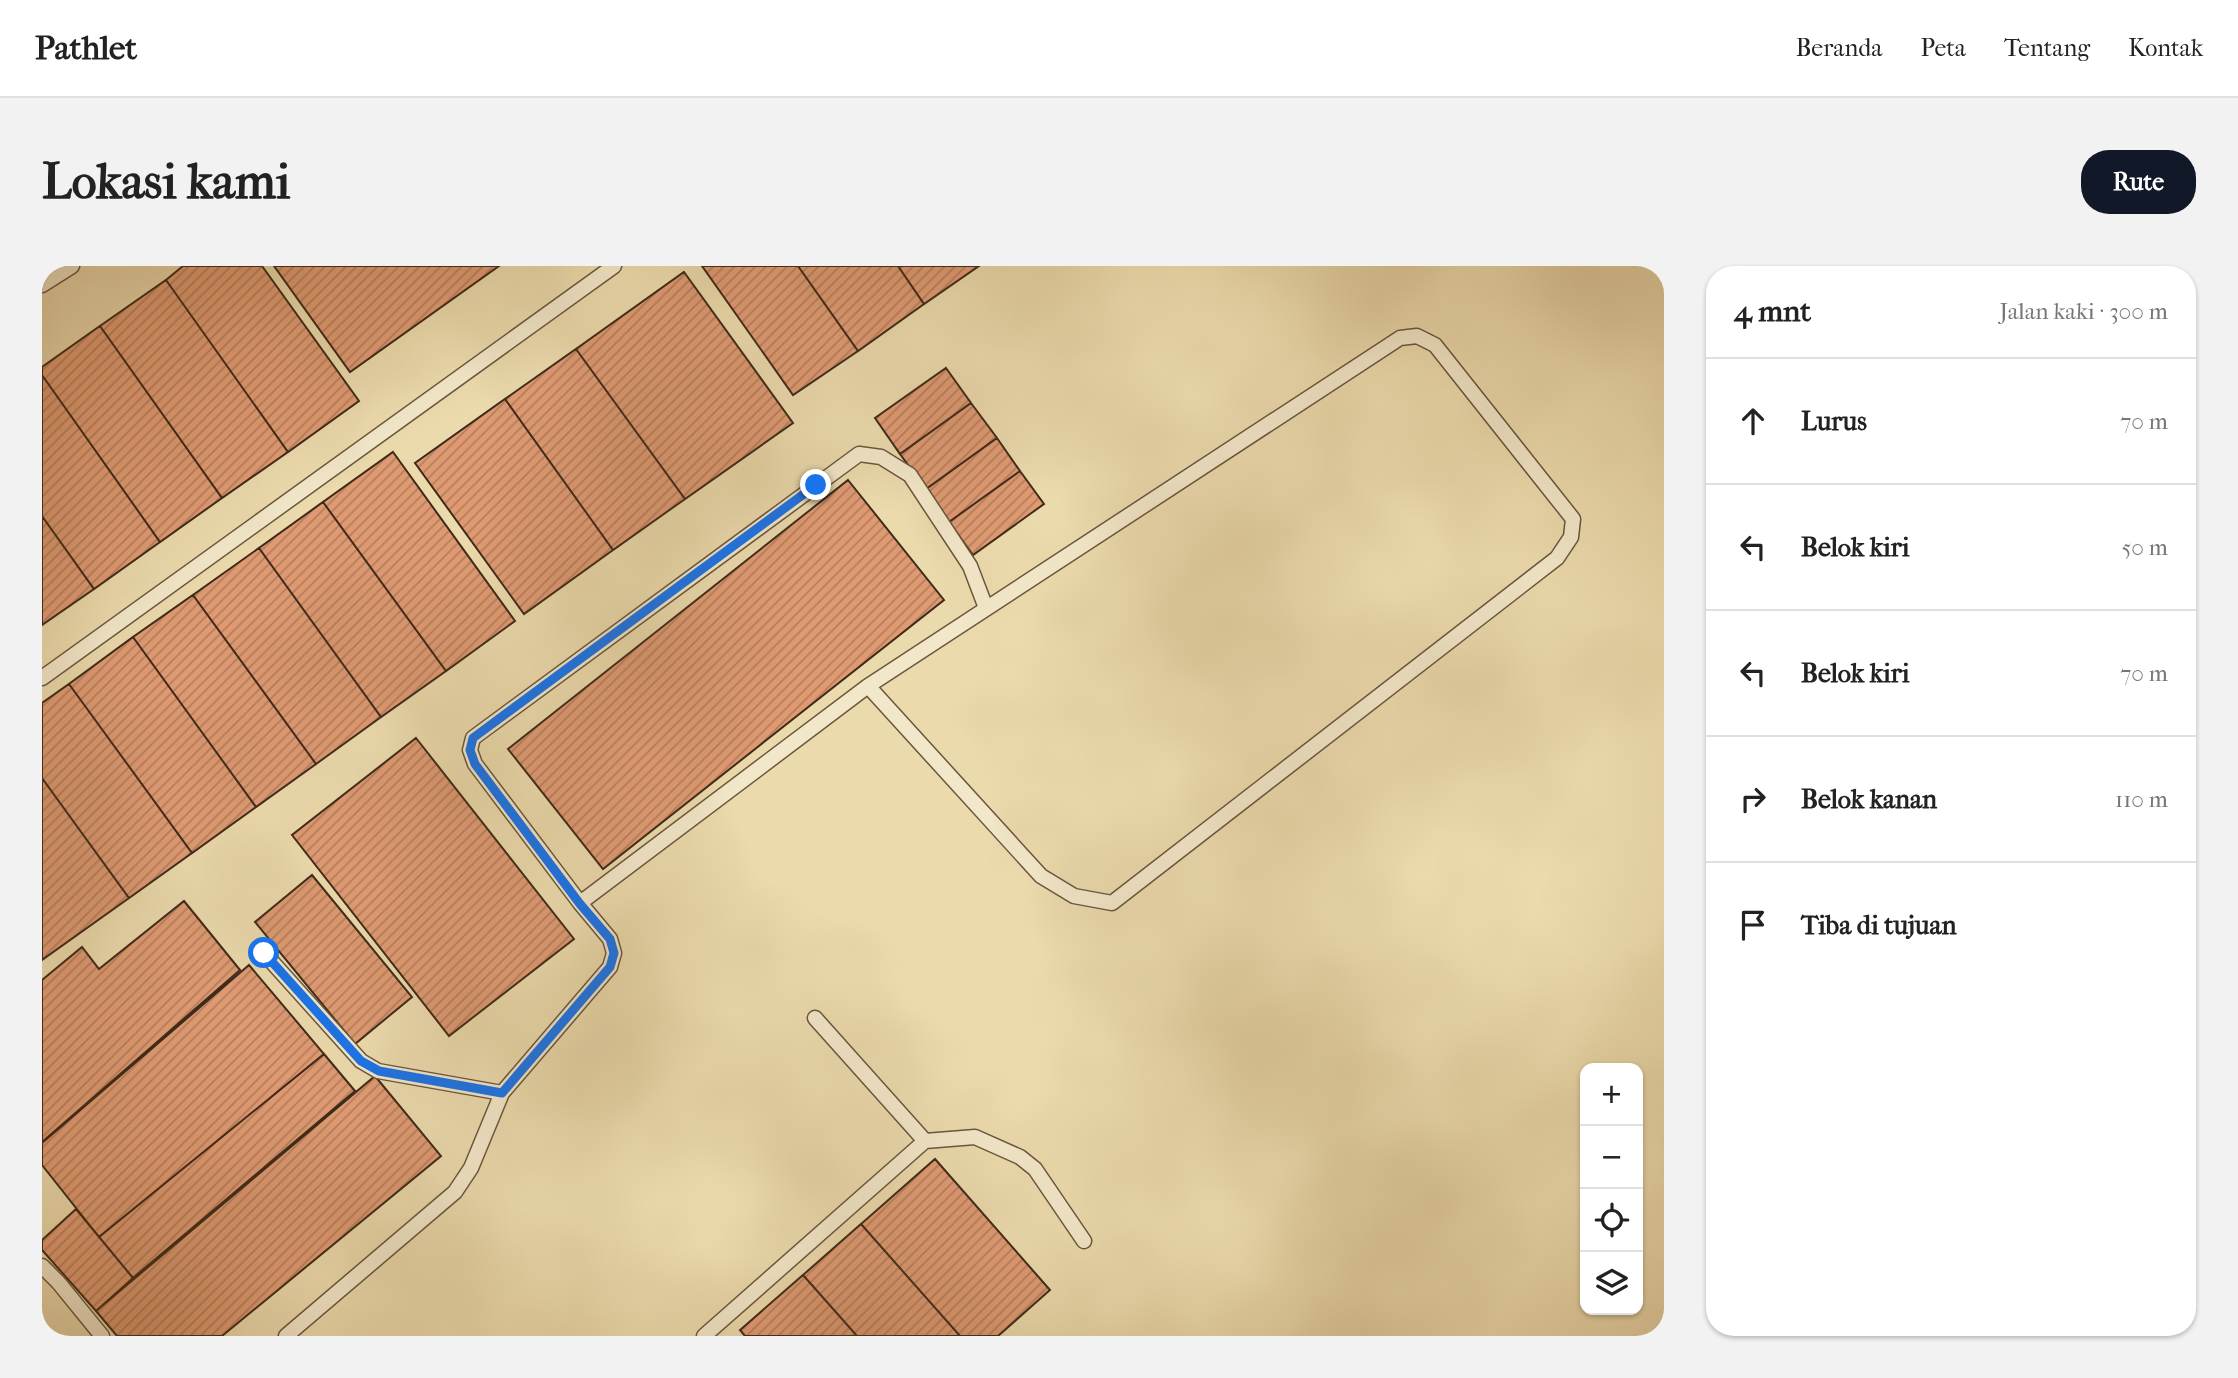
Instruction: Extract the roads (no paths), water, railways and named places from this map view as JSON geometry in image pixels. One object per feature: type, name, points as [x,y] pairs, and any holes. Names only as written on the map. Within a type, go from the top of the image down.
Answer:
[{"type":"lane","points":[[42,285],[72,266]]},
{"type":"lane","points":[[42,678],[614,266]]},
{"type":"lane","points":[[580,904],[868,685],[1400,338],[1417,336],[1435,345],[1573,519],[1571,537],[1557,558],[1112,903],[1074,896],[1041,876],[868,685]]},
{"type":"lane","points":[[286,1336],[455,1192],[471,1168],[502,1093],[610,967],[614,953],[610,939],[580,904],[475,764],[470,750],[473,738],[859,454],[881,457],[910,475],[970,566],[986,608]]},
{"type":"lane","points":[[264,953],[361,1061],[379,1071],[502,1093]]},
{"type":"lane","points":[[815,1018],[925,1141]]},
{"type":"lane","points":[[704,1336],[925,1141],[975,1137],[1020,1157],[1035,1170],[1084,1241]]},
{"type":"lane","points":[[42,1266],[102,1336]]}]
